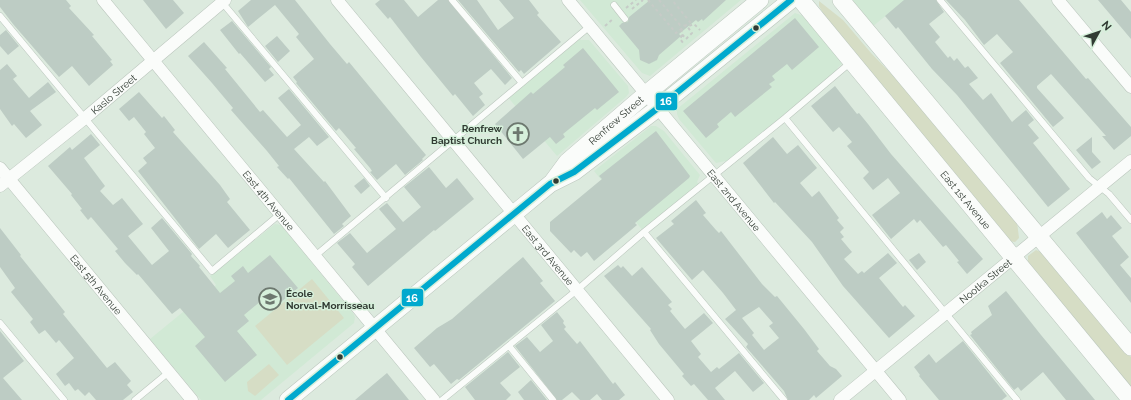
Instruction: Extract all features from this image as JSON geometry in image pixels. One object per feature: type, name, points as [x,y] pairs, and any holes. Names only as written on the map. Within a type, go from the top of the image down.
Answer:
[{"type":"main road","name":"Renfrew Street","points":[[288,400],[550,184],[567,162],[646,94],[760,0]]},
{"type":"main road","name":"Renfrew Street","points":[[550,184],[574,172],[658,108],[791,0]]},
{"type":"main road","name":"East 1st Avenue","points":[[801,0],[1131,400]]},
{"type":"main road","points":[[841,0],[1131,347]]},
{"type":"street","name":"East 4th Avenue","points":[[103,0],[434,400]]},
{"type":"street","name":"East 3rd Avenue","points":[[337,0],[668,400]]},
{"type":"street","name":"East 2nd Avenue","points":[[568,0],[900,400]]},
{"type":"street","points":[[1058,0],[1131,87]]},
{"type":"street","name":"Kaslo Street","points":[[4,182],[154,61],[223,1]]},
{"type":"street","name":"Nootka Street","points":[[840,400],[1131,161]]},
{"type":"street","name":"East 5th Avenue","points":[[0,168],[4,182],[192,400]]},
{"type":"lane","points":[[452,0],[522,83]]},
{"type":"lane","points":[[940,0],[1089,178],[1109,194],[1131,220]]},
{"type":"lane","points":[[223,1],[386,198]]},
{"type":"lane","points":[[614,5],[625,19]]},
{"type":"lane","points":[[0,16],[212,271],[280,214]]},
{"type":"lane","points":[[315,256],[590,26]]},
{"type":"lane","points":[[442,400],[852,62]]},
{"type":"lane","points":[[785,118],[1017,400]]},
{"type":"lane","points":[[644,232],[784,400]]},
{"type":"lane","points":[[0,323],[64,400]]},
{"type":"lane","points":[[509,346],[553,400]]},
{"type":"lane","points":[[135,400],[169,372]]},
{"type":"path","points":[[632,9],[642,0]]},
{"type":"path","points":[[648,0],[676,33],[690,22],[672,0]]},
{"type":"path","points":[[659,0],[683,27],[682,37],[680,39],[684,44]]},
{"type":"path","points":[[674,18],[692,33],[686,39],[681,33],[683,27]]},
{"type":"path","points":[[683,27],[694,24],[700,30]]},
{"type":"shaded area","points":[[580,0],[741,0],[650,76],[642,73]]},
{"type":"shaded area","points":[[850,0],[905,0],[872,27]]},
{"type":"shaded area","points":[[819,1],[843,20],[871,53],[907,90],[1017,222],[1019,238],[1015,242],[1009,241],[831,27],[819,6]]},
{"type":"shaded area","points":[[795,13],[804,16],[843,63],[837,68],[840,71],[728,164],[725,161],[716,163],[679,119],[677,109]]},
{"type":"shaded area","points":[[578,37],[581,40],[589,40],[628,86],[629,93],[557,156],[507,96]]},
{"type":"shaded area","points":[[651,126],[656,126],[664,131],[700,175],[697,182],[701,186],[644,232],[594,171]]},
{"type":"shaded area","name":"École Norval-Morrisseau","points":[[275,224],[281,225],[353,313],[355,317],[354,323],[261,400],[201,400],[150,339],[216,285],[210,276]]},
{"type":"shaded area","points":[[1036,250],[1045,254],[1131,357],[1131,388],[1028,262],[1028,256]]},
{"type":"shaded area","points":[[312,279],[344,318],[287,365],[255,326]]},
{"type":"shaded area","points":[[269,364],[279,375],[255,396],[248,391],[247,382]]},
{"type":"building","points":[[0,0],[66,0],[71,6],[69,8],[94,35],[92,36],[112,60],[110,61],[113,65],[89,86],[72,66],[59,77],[13,24],[0,7]]},
{"type":"building","points":[[143,0],[173,0],[184,13],[166,29]]},
{"type":"building","points":[[251,0],[295,0],[330,44],[347,64],[349,62],[426,155],[422,159],[423,160],[405,175],[396,164],[377,180],[370,172],[372,171],[370,168],[354,149],[356,148],[339,128],[336,131],[296,83],[297,82],[293,77],[314,59],[296,37],[299,34],[275,5],[248,27],[238,11]]},
{"type":"building","points":[[380,0],[404,0],[418,17],[438,0],[448,0],[512,78],[505,85],[491,69],[474,83],[483,94],[479,97],[485,105],[473,116],[455,94],[453,96],[390,17],[388,19],[375,4]]},
{"type":"building","points":[[458,0],[477,0],[498,30],[514,18],[499,0],[529,0],[539,13],[537,15],[561,42],[524,74],[521,70],[519,72]]},
{"type":"building","points":[[650,0],[726,0],[703,21],[702,19],[698,22],[696,20],[679,34],[681,36],[659,55],[657,60],[649,64],[640,60],[639,50],[619,26],[622,23],[628,22],[629,17]]},
{"type":"building","points":[[904,0],[936,0],[944,12],[929,24],[940,37],[935,42],[948,58],[950,56],[954,61],[957,58],[965,68],[968,66],[978,78],[969,84],[983,100],[991,93],[1012,122],[1026,110],[1034,120],[1028,125],[1039,138],[1033,143],[1070,189],[1048,207],[957,95],[932,69],[898,27],[896,29],[885,16]]},
{"type":"building","points":[[946,0],[1019,0],[1086,79],[1088,78],[1131,127],[1131,136],[1114,150],[1102,136],[1106,136],[1051,74],[1037,86],[1037,88],[1064,118],[1053,127],[1000,63],[1013,52],[997,34],[984,45],[965,20]]},
{"type":"building","points":[[1098,0],[1121,0],[1131,12],[1131,39]]},
{"type":"building","points":[[795,18],[819,47],[792,70],[787,64],[772,76],[775,80],[769,84],[772,87],[735,117],[731,112],[717,124],[719,127],[706,138],[683,111]]},
{"type":"building","points":[[232,21],[271,67],[269,69],[274,75],[265,82],[240,53],[239,54],[220,30]]},
{"type":"building","points":[[6,30],[19,46],[8,55],[0,46],[0,35]]},
{"type":"building","points":[[277,36],[290,51],[278,62],[265,46]]},
{"type":"building","points":[[204,42],[227,68],[225,69],[260,112],[263,110],[287,137],[301,125],[278,98],[289,89],[329,137],[317,146],[309,137],[294,149],[324,182],[325,181],[351,216],[342,224],[344,226],[334,234],[289,178],[288,179],[277,167],[279,166],[267,151],[231,110],[233,108],[188,56]]},
{"type":"building","points":[[583,48],[619,92],[597,110],[595,108],[563,134],[565,137],[556,144],[550,137],[523,159],[495,124],[531,92],[533,94],[565,67],[563,65]]},
{"type":"building","points":[[7,64],[17,76],[13,79],[29,98],[48,82],[56,92],[30,111],[42,125],[26,138],[14,124],[12,126],[0,109],[0,70]]},
{"type":"building","points":[[835,86],[857,114],[859,113],[891,154],[983,259],[967,274],[946,245],[943,247],[920,220],[917,223],[914,219],[891,239],[872,215],[900,193],[888,178],[873,190],[863,178],[869,172],[847,146],[852,142],[839,127],[833,132],[811,106]]},
{"type":"building","points":[[139,92],[162,118],[164,116],[175,130],[173,132],[220,185],[230,199],[227,202],[250,230],[228,248],[216,234],[199,249],[138,171],[147,163],[143,158],[155,148],[144,134],[146,132],[134,117],[129,121],[119,109]]},
{"type":"building","points":[[656,131],[690,176],[689,178],[635,223],[637,225],[594,261],[587,252],[581,257],[574,250],[571,253],[550,231],[550,222],[602,179],[599,176]]},
{"type":"building","points":[[91,134],[100,145],[84,158],[105,186],[100,191],[113,205],[122,198],[143,224],[128,236],[152,265],[169,251],[151,228],[162,218],[192,254],[191,256],[220,293],[235,281],[231,276],[243,266],[248,273],[270,255],[298,288],[276,306],[267,296],[244,315],[249,321],[237,331],[257,355],[225,382],[195,346],[205,337],[180,308],[172,314],[138,274],[137,275],[125,263],[115,251],[118,249],[91,217],[88,220],[80,210],[82,209],[71,195],[72,194],[48,166],[70,147],[72,150]]},
{"type":"building","points":[[773,137],[787,154],[798,145],[817,168],[800,183],[812,197],[819,191],[839,218],[837,220],[844,228],[840,232],[844,237],[841,239],[852,252],[844,259],[858,274],[862,271],[864,273],[888,253],[897,263],[879,278],[903,307],[905,305],[915,316],[889,338],[843,286],[812,242],[775,202],[774,203],[743,163]]},
{"type":"building","points":[[1092,137],[1092,152],[1101,162],[1092,169],[1076,150]]},
{"type":"building","points":[[429,167],[446,188],[457,178],[474,199],[435,231],[434,230],[368,286],[352,267],[355,264],[337,243],[350,233],[367,253],[396,229],[379,209],[387,203],[403,222],[421,207],[404,187]]},
{"type":"building","points":[[364,178],[370,186],[361,194],[354,186]]},
{"type":"building","points":[[696,200],[706,213],[703,215],[719,233],[721,231],[762,284],[775,297],[777,296],[804,329],[819,349],[817,351],[830,366],[836,369],[842,376],[816,398],[814,395],[809,400],[788,400],[784,391],[746,347],[748,344],[725,319],[736,310],[723,293],[703,270],[692,280],[656,238],[674,224],[671,221]],"holes":[[[759,307],[773,323],[769,326],[779,338],[764,350],[752,335],[754,333],[742,318]]]},
{"type":"building","points":[[1102,212],[1107,219],[1111,215],[1122,228],[1112,236],[1129,257],[1120,265],[1131,278],[1131,303],[1076,233]]},
{"type":"building","points":[[0,228],[21,255],[20,256],[65,312],[63,314],[107,368],[115,362],[131,381],[127,385],[133,392],[123,400],[96,400],[89,392],[85,396],[78,389],[75,391],[69,383],[65,386],[56,374],[74,358],[59,340],[56,343],[45,330],[39,334],[30,322],[33,319],[11,292],[15,288],[0,267]]},
{"type":"building","points":[[919,253],[926,262],[917,270],[909,260]]},
{"type":"building","points":[[523,257],[543,281],[540,283],[555,301],[459,380],[457,379],[451,384],[434,364],[430,367],[414,348],[437,328],[452,319]]},
{"type":"building","points":[[618,265],[621,268],[623,266],[632,276],[642,267],[672,302],[668,305],[672,309],[670,311],[685,329],[704,313],[713,323],[691,341],[701,354],[698,357],[711,372],[717,367],[719,369],[739,353],[764,383],[753,392],[735,371],[715,388],[725,400],[708,400],[694,384],[691,386],[682,376],[684,374],[659,344],[650,330],[651,329],[604,276]]},
{"type":"building","points":[[1006,291],[1095,400],[1066,400],[1043,372],[1021,391],[1018,387],[1014,390],[970,335],[972,334],[971,332],[992,315],[988,306]]},
{"type":"building","points":[[557,312],[564,321],[563,323],[566,327],[564,329],[577,344],[580,341],[613,384],[615,382],[625,395],[619,400],[602,400],[597,394],[590,400],[580,400],[572,392],[562,400],[557,400],[515,346],[527,337],[540,352],[553,341],[541,325]]},
{"type":"building","points":[[0,331],[24,361],[3,378],[22,400],[0,400]]},
{"type":"building","points":[[963,341],[1007,396],[1002,400],[939,400],[919,376],[920,375],[914,367],[929,354],[936,363]]},
{"type":"building","points":[[508,352],[520,367],[500,383],[511,395],[506,400],[475,400],[465,387]]},
{"type":"building","points":[[387,373],[409,400],[355,400],[375,383]]},
{"type":"building","points":[[531,380],[547,400],[524,400],[518,392]]},
{"type":"transit line","name":"16","points":[[288,400],[550,184],[574,172],[658,108],[791,0]]},
{"type":"place","name":"Renfrew Baptist Church","points":[[518,134]]},
{"type":"place","name":"École Norval-Morrisseau","points":[[270,299]]}]
